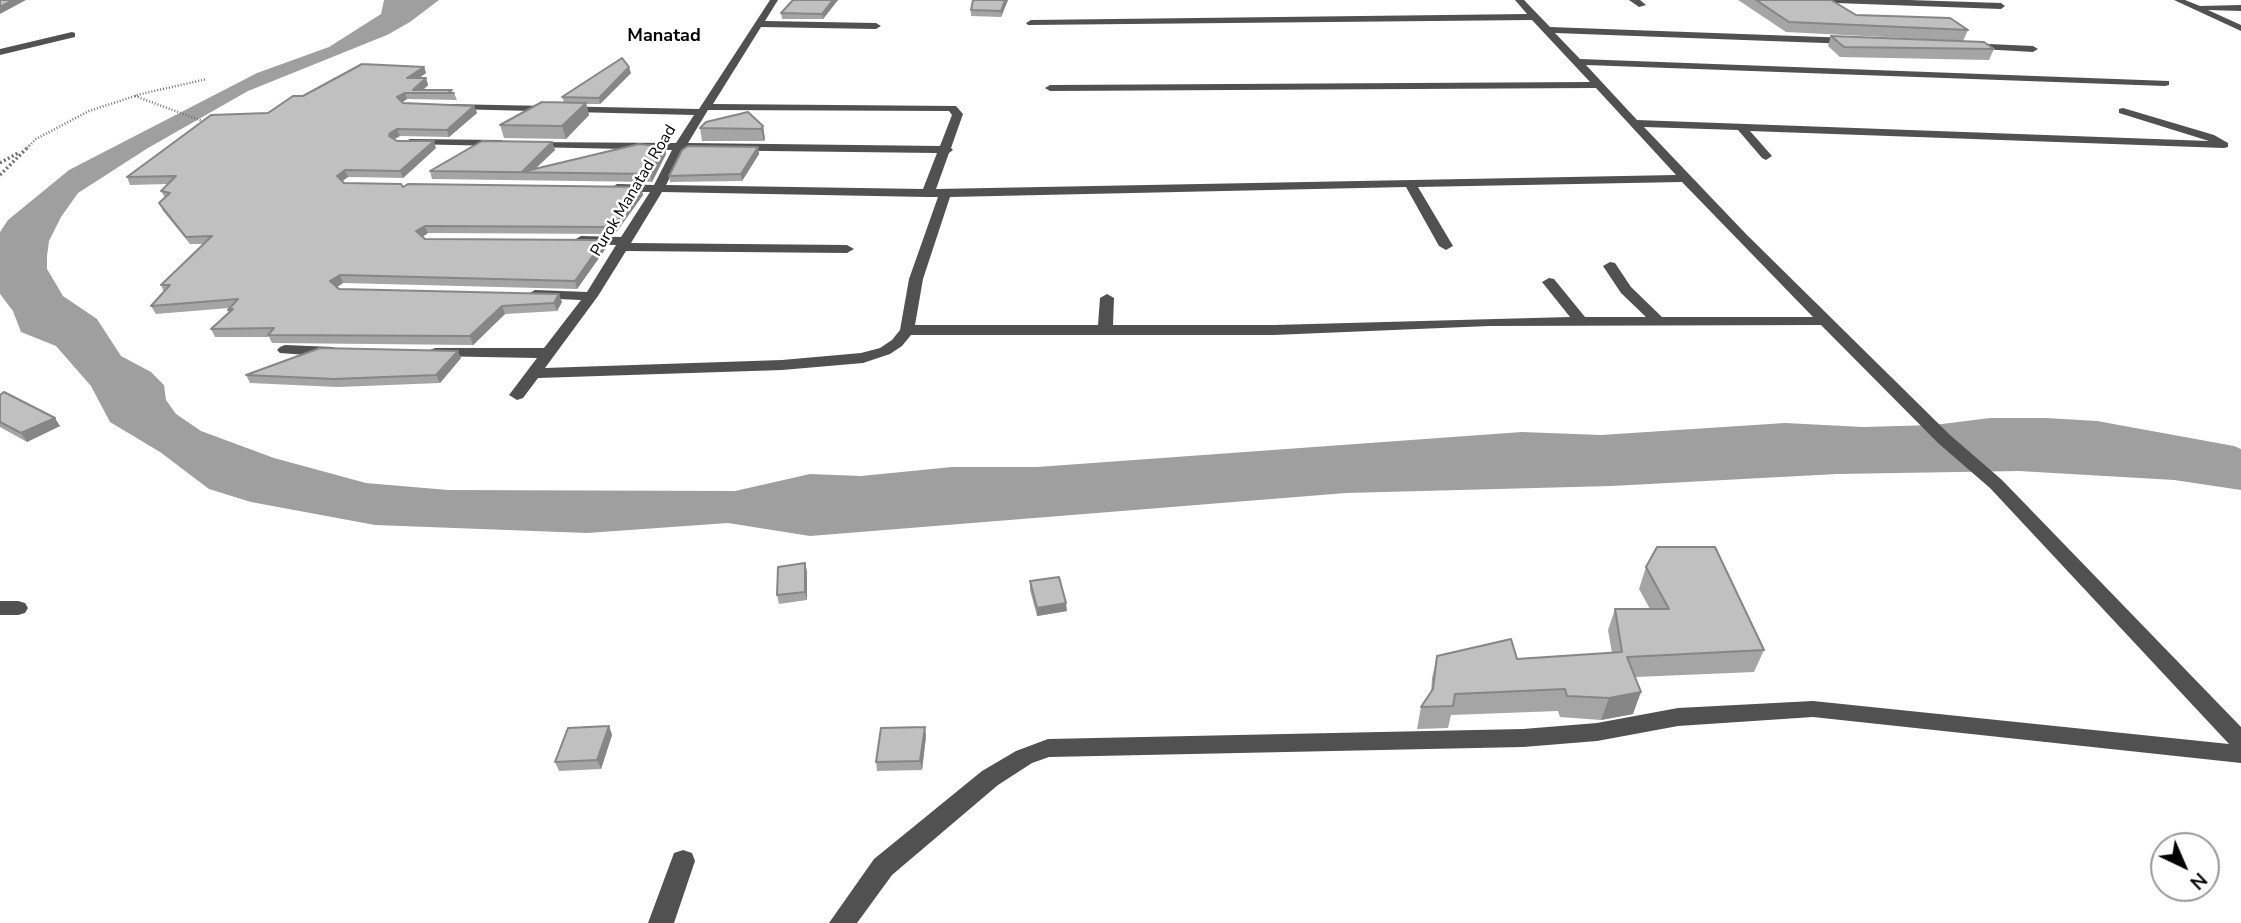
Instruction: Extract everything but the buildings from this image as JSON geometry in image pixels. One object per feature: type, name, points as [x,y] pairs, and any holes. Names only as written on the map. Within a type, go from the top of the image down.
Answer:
[{"type":"street","name":"Purok Manatad Road","points":[[517,395],[592,296],[658,189],[680,146],[774,0]]},
{"type":"street","points":[[1519,0],[1685,178],[1944,439],[1996,484],[2241,742]]},
{"type":"street","points":[[1836,0],[2001,6]]},
{"type":"street","points":[[2178,0],[2241,28]]},
{"type":"street","points":[[2193,7],[2241,8]]},
{"type":"street","points":[[1031,23],[1536,17]]},
{"type":"street","points":[[758,24],[876,26]]},
{"type":"street","points":[[1549,30],[1868,42]]},
{"type":"street","points":[[0,52],[72,35]]},
{"type":"street","points":[[1951,45],[2033,48]]},
{"type":"street","points":[[1577,62],[2165,83]]},
{"type":"street","points":[[1050,88],[1598,85]]},
{"type":"street","points":[[433,106],[705,110],[952,108],[958,114],[947,150],[928,193]]},
{"type":"street","points":[[1633,123],[2224,145],[2196,132],[2123,111]]},
{"type":"street","points":[[1741,127],[1766,156]]},
{"type":"street","points":[[400,142],[947,150]]},
{"type":"street","points":[[604,188],[945,193],[1685,178]]},
{"type":"street","points":[[1410,184],[1446,246]]},
{"type":"street","points":[[534,373],[782,365],[863,358],[885,351],[897,343],[906,330],[916,279],[945,193]]},
{"type":"street","points":[[560,240],[847,249]]},
{"type":"street","points":[[1610,266],[1626,290],[1658,321]]},
{"type":"street","points":[[1549,282],[1581,322]]},
{"type":"street","points":[[523,294],[592,296]]},
{"type":"street","points":[[1105,329],[1108,298]]},
{"type":"street","points":[[906,330],[1273,330],[1581,322],[1826,321]]},
{"type":"street","points":[[285,351],[347,352]]},
{"type":"street","points":[[414,353],[550,354]]},
{"type":"street","points":[[842,923],[883,867],[990,778],[1024,757],[1048,748],[1082,745],[1523,738],[1597,732],[1678,717],[1813,709],[1964,722],[2241,754]]},
{"type":"street","points":[[661,923],[683,861]]},
{"type":"path","points":[[0,163],[89,111],[134,96],[207,79]]},
{"type":"path","points":[[134,96],[209,124]]},
{"type":"path","points":[[0,175],[27,148]]},
{"type":"shaded area","points":[[384,0],[439,0],[387,35],[248,91],[148,148],[78,193],[61,217],[49,241],[47,256],[47,269],[63,296],[97,319],[121,356],[151,372],[164,385],[166,400],[176,414],[201,431],[274,458],[366,483],[448,490],[735,491],[810,474],[861,476],[952,467],[1037,467],[1522,432],[1601,435],[1785,423],[1863,427],[1934,425],[1990,418],[2046,418],[2097,421],[2234,446],[2241,449],[2241,490],[2174,480],[2019,471],[1837,474],[1611,486],[1346,493],[810,536],[728,523],[587,533],[375,525],[251,502],[209,489],[160,452],[110,422],[91,386],[56,346],[21,332],[13,311],[0,294],[0,232],[8,220],[69,170],[257,73],[329,47],[381,14]]},
{"type":"district","name":"Manatad","points":[[664,37]]}]
